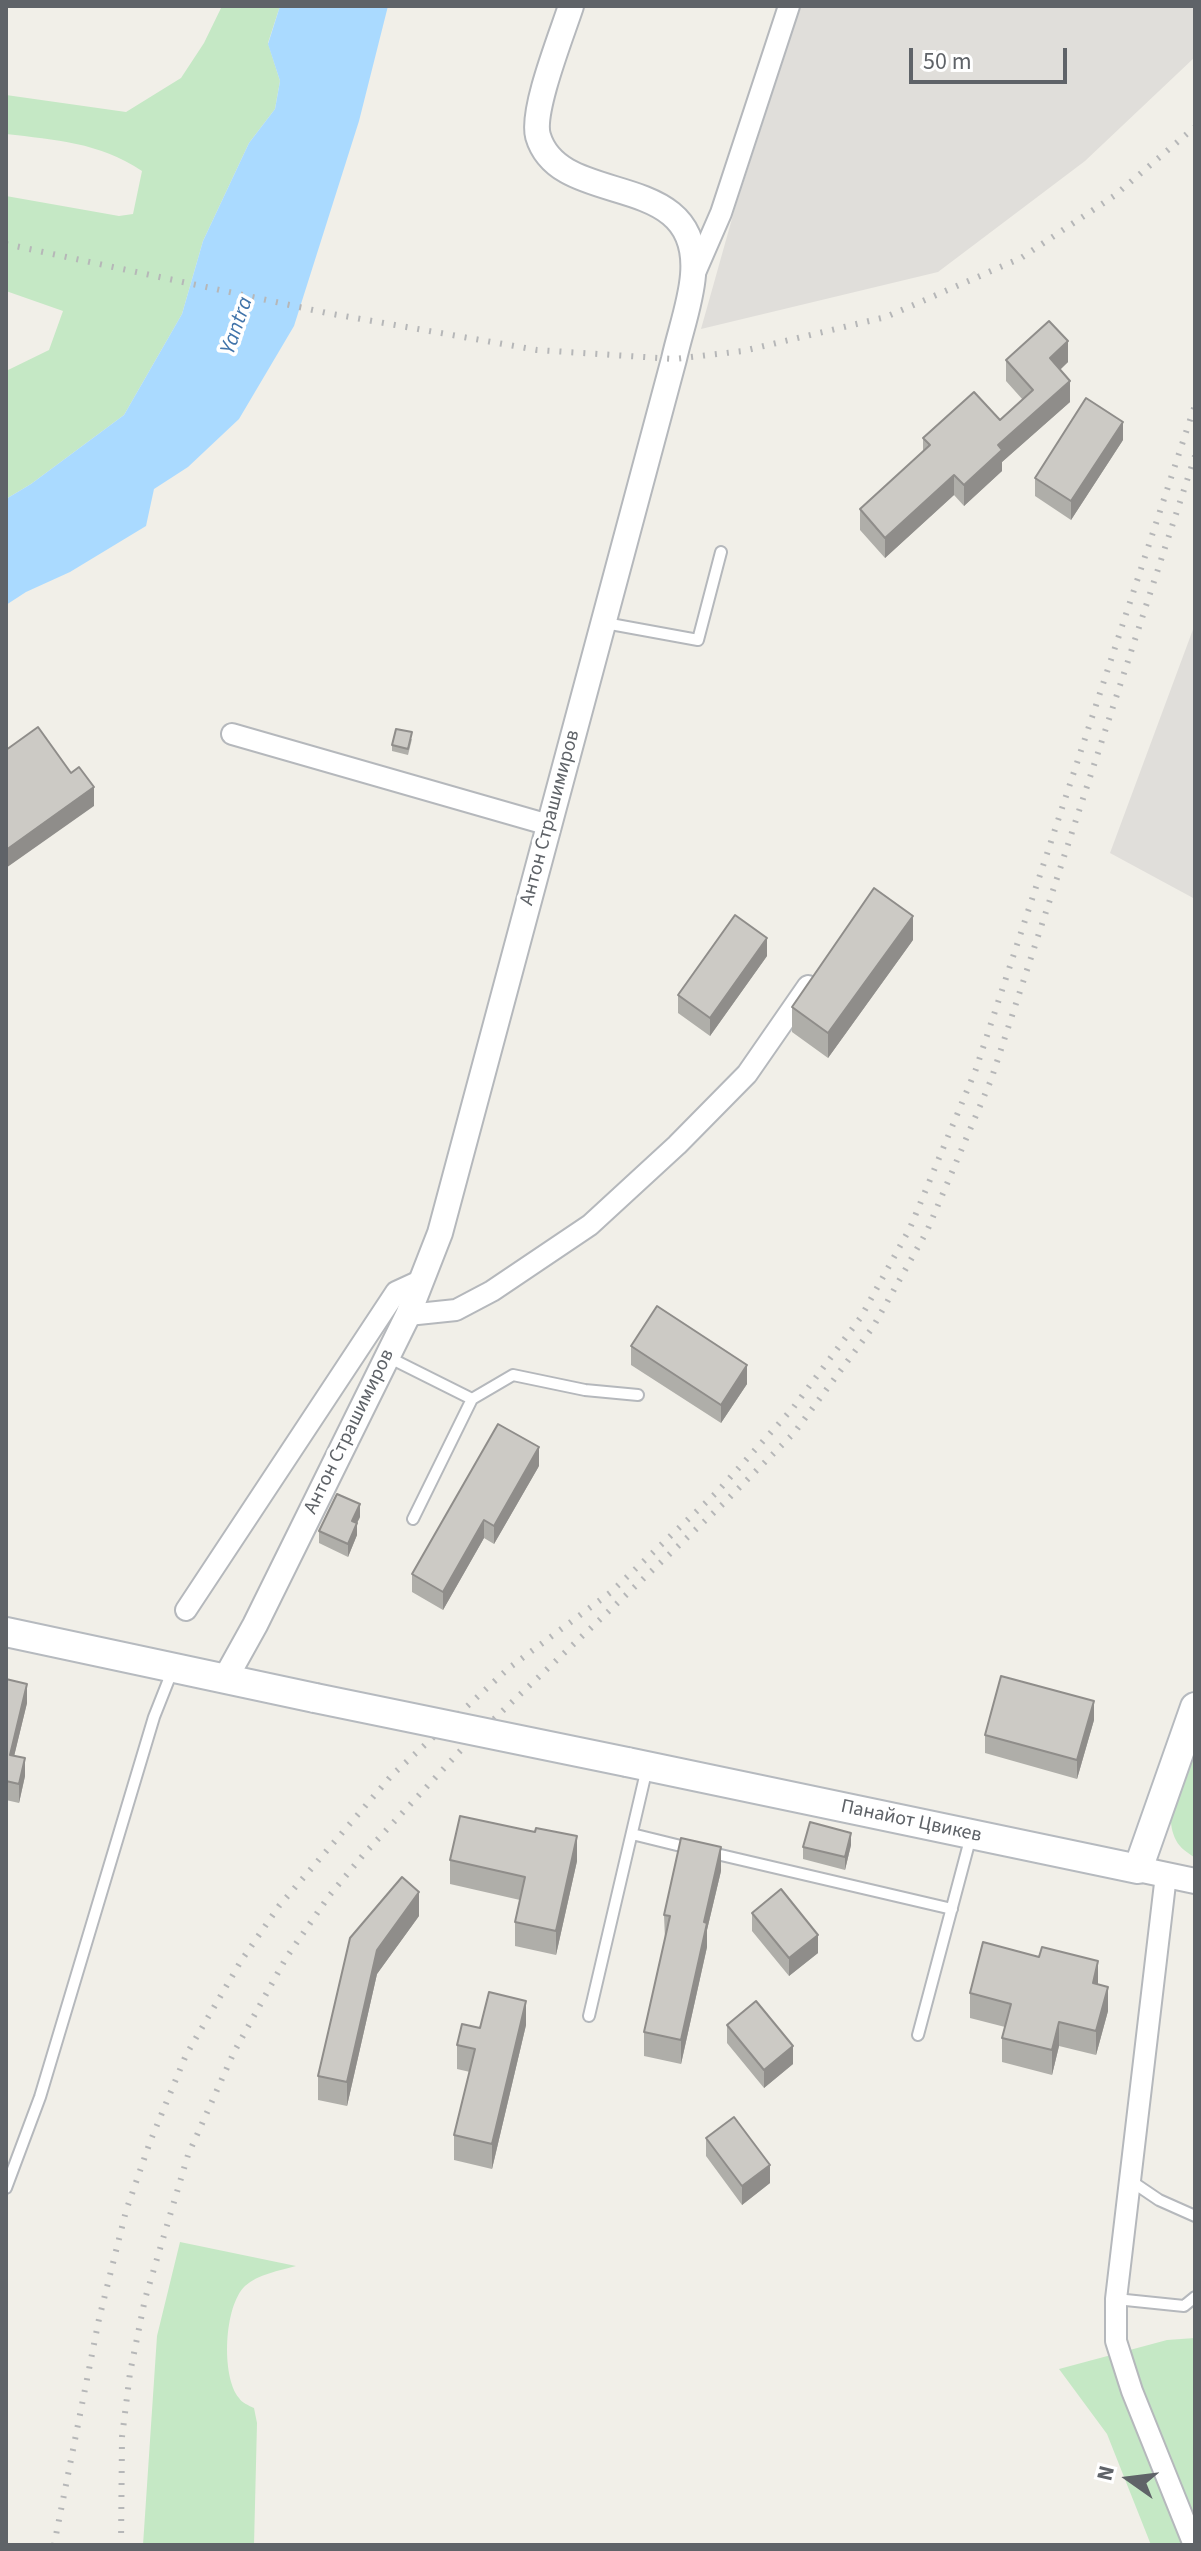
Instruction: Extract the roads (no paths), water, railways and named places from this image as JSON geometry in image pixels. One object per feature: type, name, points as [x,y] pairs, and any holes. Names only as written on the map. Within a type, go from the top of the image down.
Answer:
[{"type":"main road","name":"Панайот Цвикев","points":[[6,1632],[1138,1869]]},
{"type":"main road","points":[[1138,1869],[1195,1707]]},
{"type":"street","name":"Антон Страшимиров","points":[[225,1679],[255,1625],[408,1315],[440,1233],[694,275],[692,245],[685,228],[671,212],[569,171],[554,161],[538,137],[537,118],[571,6]]},
{"type":"street","points":[[694,275],[721,213],[789,6]]},
{"type":"street","points":[[232,734],[549,825]]},
{"type":"street","points":[[408,1315],[456,1310],[492,1291],[590,1225],[677,1145],[747,1074],[818,971]]},
{"type":"street","points":[[186,1610],[396,1292],[422,1280]]},
{"type":"street","name":"Панайот Цвикев","points":[[1138,1869],[1195,1881]]},
{"type":"street","points":[[1166,1875],[1116,2299],[1116,2341],[1132,2391],[1194,2545]]},
{"type":"lane","points":[[603,622],[698,640],[721,552]]},
{"type":"lane","points":[[387,1356],[472,1399]]},
{"type":"lane","points":[[413,1519],[472,1399],[513,1375],[585,1390],[638,1395]]},
{"type":"lane","points":[[6,2188],[40,2097],[154,1717],[173,1668]]},
{"type":"lane","points":[[589,2016],[632,1834],[638,1764]]},
{"type":"lane","points":[[632,1834],[952,1909]]},
{"type":"lane","points":[[918,2035],[971,1834]]},
{"type":"lane","points":[[1131,2181],[1159,2200],[1195,2216]]},
{"type":"lane","points":[[1116,2299],[1184,2306],[1195,2297]]},
{"type":"water","name":"Yantra","points":[[280,6],[388,6],[359,121],[294,326],[239,419],[188,467],[154,489],[146,526],[70,572],[6,605],[6,499],[124,415],[182,314],[203,241],[249,143],[275,109],[280,81],[268,44]]},
{"type":"railway","points":[[6,244],[327,313],[537,350],[674,359],[743,351],[886,317],[1021,258],[1114,196],[1195,127]]},
{"type":"railway","points":[[54,2545],[99,2319],[126,2211],[186,2055],[241,1961],[279,1906],[392,1775],[509,1668],[611,1592],[716,1493],[793,1408],[861,1317],[910,1228],[976,1069],[1195,405]]},
{"type":"railway","points":[[121,2545],[122,2437],[130,2373],[145,2299],[188,2155],[234,2052],[286,1958],[329,1896],[364,1854],[462,1749],[724,1503],[794,1433],[873,1327],[927,1231],[991,1080],[1195,456]]}]
